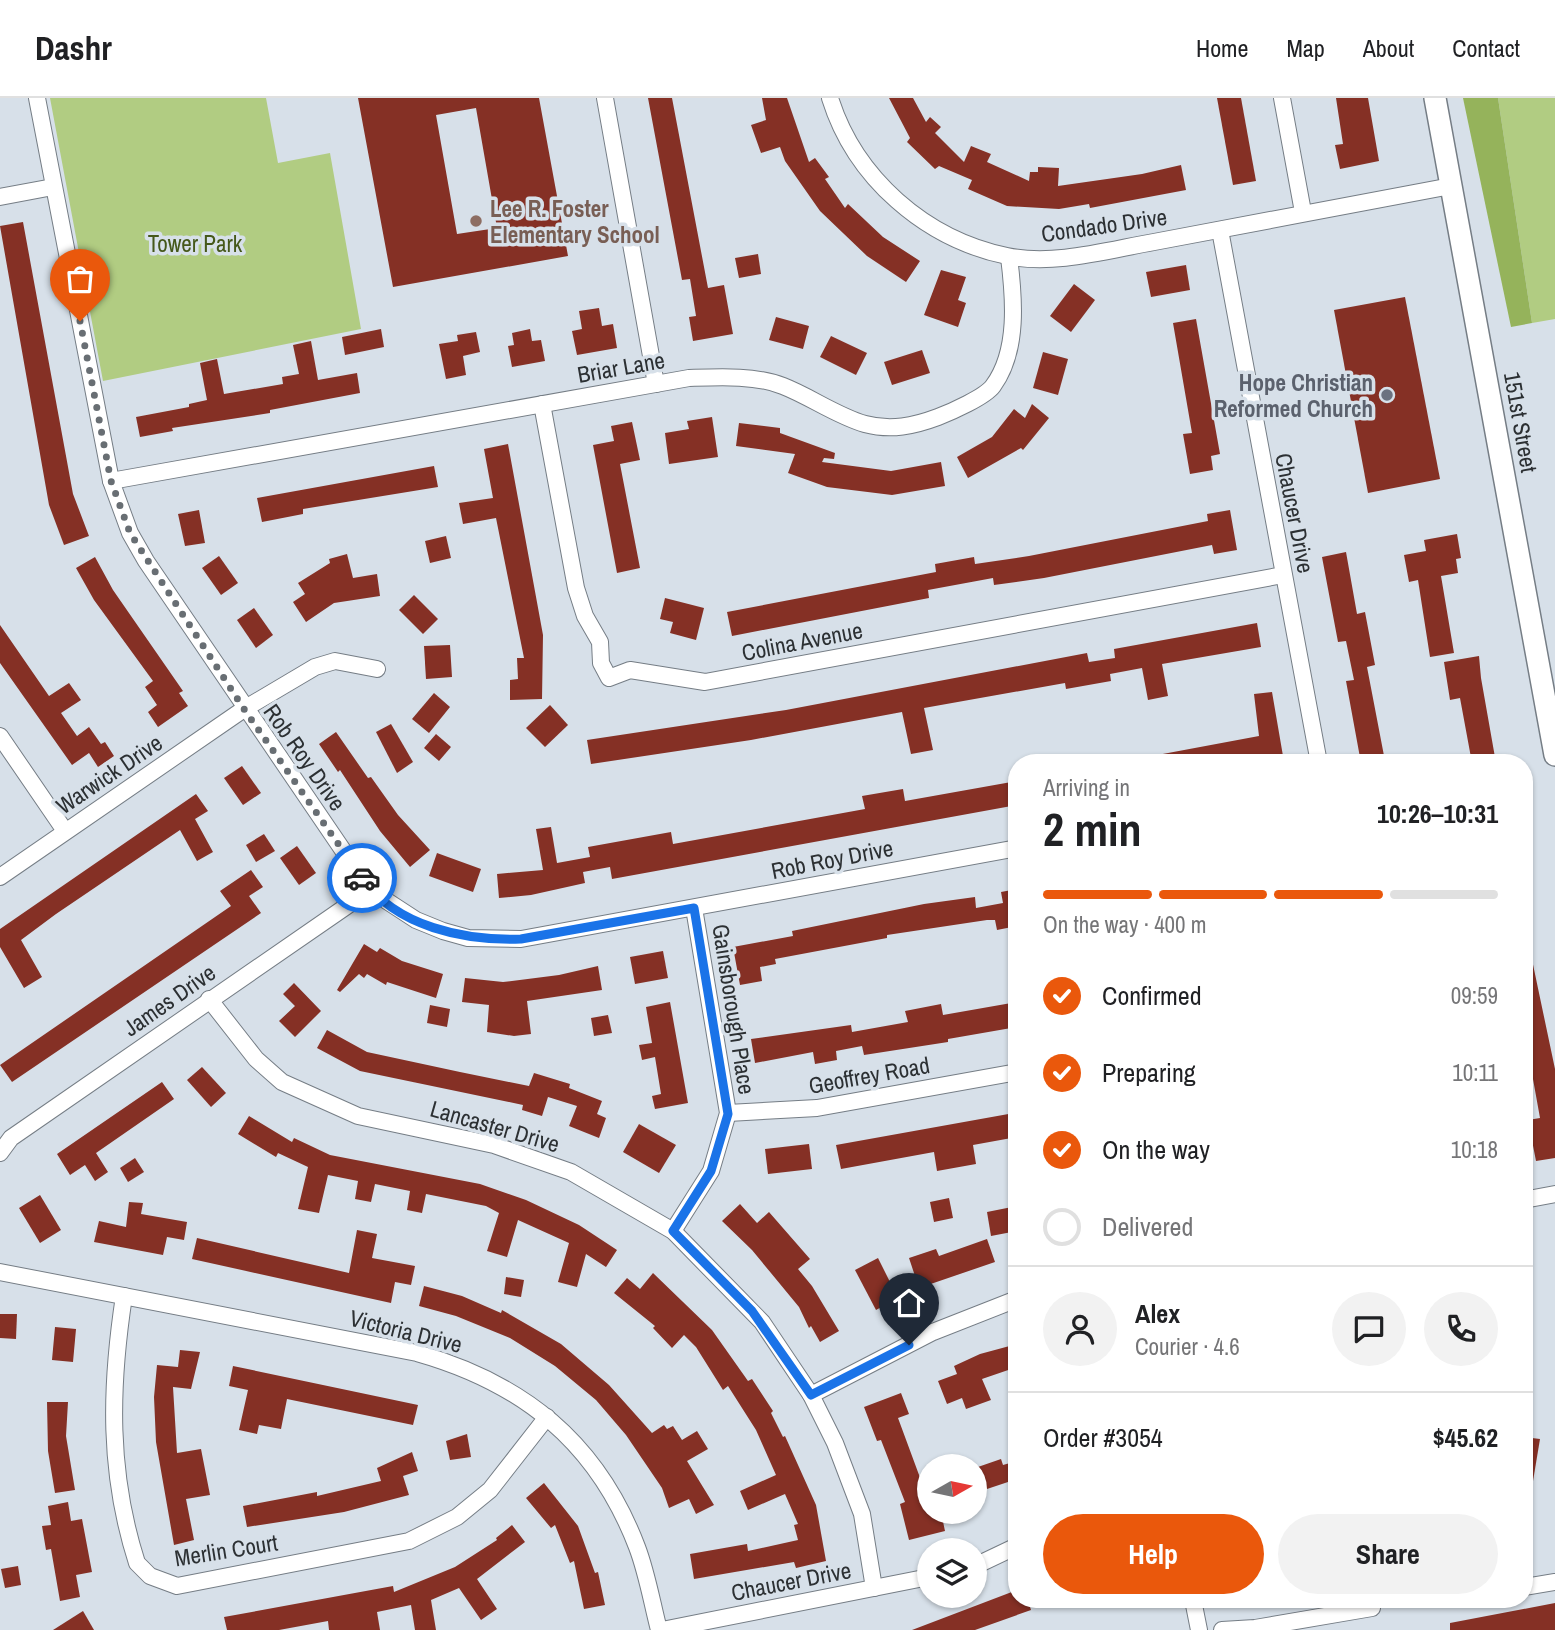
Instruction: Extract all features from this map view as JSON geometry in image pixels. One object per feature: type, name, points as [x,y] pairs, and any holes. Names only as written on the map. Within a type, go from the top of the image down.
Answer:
[{"type":"street","name":"Rob Roy Drive","points":[[37,98],[111,481],[130,533],[244,709],[370,890],[416,920],[443,932],[495,940],[521,939],[1008,850]]},
{"type":"street","points":[[605,98],[656,384]]},
{"type":"street","name":"Condado Drive","points":[[830,98],[838,125],[868,171],[900,204],[934,229],[973,246],[1009,257],[1083,255],[1451,186]]},
{"type":"street","points":[[1282,98],[1303,212]]},
{"type":"street","name":"151st Street","points":[[1435,98],[1555,755]]},
{"type":"street","points":[[0,197],[53,187]]},
{"type":"street","name":"Chaucer Drive","points":[[1220,230],[1317,754]]},
{"type":"street","name":"Briar Lane","points":[[111,481],[689,378],[751,379],[780,385],[864,424],[897,428],[919,424],[952,411],[993,387],[1006,359],[1013,321],[1009,257]]},
{"type":"street","name":"Colina Avenue","points":[[542,404],[576,589],[584,616],[600,642],[601,663],[609,678],[631,670],[705,682],[1283,575]]},
{"type":"street","name":"Warwick Drive","points":[[0,877],[244,709],[315,667],[335,661],[377,669]]},
{"type":"street","points":[[0,736],[65,831]]},
{"type":"street","name":"James Drive","points":[[0,1153],[10,1138],[370,890]]},
{"type":"street","name":"Gainsborough Place","points":[[673,1231],[711,1171],[728,1114],[694,908]]},
{"type":"street","name":"Lancaster Drive","points":[[209,999],[256,1059],[282,1083],[358,1116],[494,1145],[558,1167],[673,1231],[761,1322],[811,1395],[835,1443],[862,1514],[874,1588]]},
{"type":"street","name":"Geoffrey Road","points":[[728,1114],[817,1108],[1008,1074]]},
{"type":"street","points":[[1533,1198],[1555,1194]]},
{"type":"street","name":"Victoria Drive","points":[[0,1272],[442,1361],[501,1384],[547,1417],[596,1468],[613,1495],[638,1549],[661,1630]]},
{"type":"street","name":"Merlin Court","points":[[124,1296],[114,1360],[113,1456],[137,1563],[150,1576],[177,1586],[409,1541],[457,1517],[490,1490],[547,1417]]},
{"type":"street","points":[[811,1395],[933,1332],[1008,1303]]},
{"type":"street","points":[[987,1560],[1008,1550]]},
{"type":"street","name":"Chaucer Drive","points":[[661,1630],[917,1579]]},
{"type":"street","points":[[1533,1586],[1555,1582]]},
{"type":"street","points":[[1195,1608],[1199,1630]]},
{"type":"street","points":[[1222,1630],[1371,1608]]},
{"type":"green space","name":"Tower Park","points":[[50,98],[266,98],[278,163],[330,153],[361,329],[103,381]]},
{"type":"green space","points":[[1463,98],[1498,98],[1532,323],[1511,327]]},
{"type":"green space","points":[[1498,98],[1555,98],[1555,319],[1532,323]]},
{"type":"building","points":[[358,98],[539,98],[568,256],[393,287]],"holes":[[[476,108],[497,228],[457,234],[436,115]]]},
{"type":"building","points":[[648,98],[672,98],[708,288],[724,285],[733,334],[693,341],[689,317],[696,316],[690,279],[682,280]]},
{"type":"building","points":[[762,98],[787,98],[809,162],[815,158],[829,177],[825,179],[845,208],[848,204],[883,237],[920,261],[906,282],[867,256],[820,211],[785,161],[780,147],[761,153],[751,125],[766,120]]},
{"type":"building","points":[[889,98],[913,98],[926,122],[930,117],[941,127],[935,133],[964,162],[971,146],[991,154],[987,162],[1029,181],[1030,172],[1038,172],[1038,167],[1059,168],[1058,186],[1142,174],[1181,165],[1186,190],[1090,208],[1089,204],[1059,209],[1007,206],[968,189],[972,180],[939,166],[935,169],[907,142],[910,138]]},
{"type":"building","points":[[1217,98],[1241,98],[1256,181],[1233,185]]},
{"type":"building","points":[[1336,98],[1368,98],[1379,161],[1340,169],[1335,145],[1343,144]]},
{"type":"building","points":[[23,222],[73,494],[89,536],[64,545],[49,505],[0,226]]},
{"type":"building","points":[[758,254],[761,274],[739,278],[735,258]]},
{"type":"building","points":[[1186,265],[1190,290],[1151,297],[1146,272]]},
{"type":"building","points":[[941,270],[966,277],[958,300],[966,303],[958,327],[924,315]]},
{"type":"building","points":[[1074,284],[1095,300],[1071,332],[1050,316]]},
{"type":"building","name":"Hope Christian Reformed Church","points":[[1405,297],[1440,479],[1368,493],[1334,310]]},
{"type":"building","points":[[599,308],[602,326],[613,324],[617,348],[577,355],[572,331],[582,329],[579,311]]},
{"type":"building","points":[[776,317],[809,326],[803,349],[769,340]]},
{"type":"building","points":[[1196,319],[1220,454],[1211,456],[1213,470],[1190,474],[1183,434],[1192,433],[1173,323]]},
{"type":"building","points":[[381,329],[384,347],[345,355],[342,337]]},
{"type":"building","points":[[530,329],[532,341],[541,340],[545,361],[512,367],[508,346],[514,345],[512,333]]},
{"type":"building","points":[[476,332],[480,352],[463,356],[466,375],[446,379],[439,344],[458,341],[457,335]]},
{"type":"building","points":[[831,336],[867,353],[856,375],[820,357]]},
{"type":"building","points":[[311,341],[318,380],[357,373],[360,393],[270,410],[270,413],[172,428],[173,431],[140,437],[136,417],[189,407],[189,404],[207,400],[200,363],[217,359],[224,394],[283,384],[282,377],[299,374],[293,345]]},
{"type":"building","points":[[922,350],[930,373],[892,385],[884,362]]},
{"type":"building","points":[[1043,352],[1068,359],[1058,395],[1033,388]]},
{"type":"building","points":[[1032,404],[1049,418],[1023,450],[1021,448],[968,478],[957,457],[992,437],[1014,409],[1025,418]]},
{"type":"building","points":[[712,417],[718,457],[669,464],[665,433],[689,429],[687,421]]},
{"type":"building","points":[[632,422],[640,460],[620,464],[640,568],[617,573],[593,445],[614,441],[611,426]]},
{"type":"building","points":[[739,423],[780,428],[780,433],[835,453],[834,459],[824,458],[822,462],[891,471],[941,462],[945,486],[892,495],[827,487],[788,473],[795,454],[736,446]]},
{"type":"building","points":[[508,444],[543,635],[542,699],[510,700],[510,680],[518,679],[517,658],[524,658],[496,518],[463,524],[459,503],[493,498],[484,449]]},
{"type":"building","points":[[434,466],[438,487],[303,509],[303,514],[262,522],[257,498]]},
{"type":"building","points":[[199,510],[205,543],[185,546],[178,514]]},
{"type":"building","points":[[1230,510],[1237,550],[1214,554],[1212,545],[1044,578],[994,585],[993,578],[928,590],[929,598],[732,636],[727,612],[936,572],[935,564],[974,557],[975,564],[1029,556],[1208,521],[1207,514]]},
{"type":"building","points":[[1457,534],[1461,558],[1456,559],[1458,573],[1441,576],[1454,653],[1430,657],[1418,580],[1409,582],[1404,555],[1426,551],[1424,540]]},
{"type":"building","points":[[446,536],[451,558],[430,563],[425,541]]},
{"type":"building","points":[[1346,552],[1357,614],[1365,612],[1375,665],[1367,667],[1384,754],[1359,754],[1346,681],[1354,680],[1346,641],[1338,642],[1322,557]]},
{"type":"building","points":[[347,554],[353,578],[377,574],[380,596],[334,603],[306,622],[293,602],[305,594],[298,583],[330,563],[329,559]]},
{"type":"building","points":[[219,556],[238,583],[221,595],[202,568]]},
{"type":"building","points":[[95,557],[113,590],[183,691],[179,693],[188,706],[158,727],[148,712],[157,705],[145,687],[153,681],[94,600],[76,568]]},
{"type":"building","points":[[414,595],[438,619],[423,634],[399,610]]},
{"type":"building","points":[[665,598],[704,608],[696,640],[670,633],[673,622],[660,619]]},
{"type":"building","points":[[254,608],[273,635],[256,648],[237,620]]},
{"type":"building","points":[[1257,623],[1261,647],[1162,664],[1168,696],[1148,700],[1142,668],[1110,674],[1111,681],[1066,689],[1065,683],[924,708],[933,750],[911,754],[902,712],[751,740],[591,764],[587,740],[786,710],[1087,653],[1089,662],[1115,658],[1114,649]]},
{"type":"building","points":[[0,625],[49,696],[69,683],[81,700],[61,713],[77,736],[89,727],[101,744],[105,742],[114,756],[98,767],[89,753],[72,765],[0,663]]},
{"type":"building","points":[[450,645],[452,677],[426,679],[424,646]]},
{"type":"building","points":[[1479,656],[1494,754],[1470,754],[1460,698],[1450,700],[1444,662]]},
{"type":"building","points":[[1272,692],[1283,754],[1163,754],[1259,736],[1254,694]]},
{"type":"building","points":[[434,693],[450,707],[429,733],[412,719]]},
{"type":"building","points":[[550,705],[568,725],[545,747],[526,728]]},
{"type":"building","points":[[391,724],[413,762],[397,773],[376,732]]},
{"type":"building","points":[[336,732],[368,778],[371,777],[398,815],[430,850],[410,867],[380,831],[340,770],[338,772],[319,744]]},
{"type":"building","points":[[436,734],[451,747],[439,761],[424,748]]},
{"type":"building","points":[[242,766],[261,793],[243,805],[224,778]]},
{"type":"building","points":[[1008,783],[1008,807],[612,879],[610,867],[583,872],[585,883],[531,895],[499,898],[497,874],[543,870],[536,829],[551,827],[557,863],[590,857],[588,847],[671,832],[673,844],[865,809],[862,796],[903,789],[905,801]]},
{"type":"building","points":[[196,794],[208,811],[195,819],[213,852],[197,861],[180,830],[56,914],[21,940],[42,977],[24,988],[0,947],[0,929]]},
{"type":"building","points":[[264,834],[275,851],[256,862],[246,845]]},
{"type":"building","points":[[297,846],[316,873],[299,885],[280,858]]},
{"type":"building","points":[[437,853],[481,869],[473,892],[429,876]]},
{"type":"building","points":[[251,870],[263,887],[249,896],[261,913],[12,1082],[0,1065],[231,906],[220,891]]},
{"type":"building","points":[[1008,891],[1008,928],[997,930],[995,920],[987,920],[887,935],[887,938],[775,959],[776,964],[760,967],[762,981],[740,985],[733,947],[793,936],[792,931],[924,904],[975,897],[976,908],[1003,903],[1001,892]]},
{"type":"building","points":[[364,944],[377,952],[380,948],[402,961],[443,974],[436,998],[387,982],[386,985],[367,974],[364,978],[359,974],[340,992],[337,990]]},
{"type":"building","points":[[663,951],[668,978],[635,984],[630,957]]},
{"type":"building","points":[[1533,964],[1555,1069],[1555,1158],[1536,1161],[1533,1119],[1540,1118],[1533,1079]]},
{"type":"building","points":[[598,966],[602,990],[527,1001],[531,1034],[514,1036],[487,1032],[489,1005],[462,1002],[465,978],[503,982],[559,975]]},
{"type":"building","points":[[294,983],[321,1011],[295,1037],[279,1021],[295,1006],[283,994]]},
{"type":"building","points":[[670,1002],[688,1103],[655,1109],[652,1096],[661,1094],[655,1057],[642,1060],[639,1045],[652,1043],[646,1007]]},
{"type":"building","points":[[941,1004],[943,1015],[1008,1004],[1008,1029],[948,1039],[948,1042],[864,1055],[862,1046],[836,1051],[837,1060],[815,1064],[813,1052],[755,1063],[751,1039],[851,1025],[852,1032],[908,1022],[905,1011]]},
{"type":"building","points":[[430,1005],[450,1009],[447,1027],[427,1023]]},
{"type":"building","points":[[608,1015],[612,1033],[594,1036],[591,1018]]},
{"type":"building","points":[[327,1030],[367,1052],[529,1086],[534,1073],[570,1084],[569,1088],[602,1101],[597,1114],[606,1118],[599,1138],[569,1126],[577,1106],[548,1097],[542,1116],[522,1110],[523,1105],[360,1071],[317,1048]]},
{"type":"building","points":[[202,1067],[226,1093],[211,1107],[187,1080]]},
{"type":"building","points":[[162,1082],[174,1099],[96,1153],[108,1172],[95,1181],[85,1165],[70,1175],[57,1154]]},
{"type":"building","points":[[1008,1114],[1008,1139],[973,1145],[976,1164],[937,1171],[934,1152],[841,1169],[836,1145]]},
{"type":"building","points":[[249,1116],[292,1142],[294,1138],[330,1155],[480,1184],[526,1200],[579,1225],[617,1250],[606,1267],[586,1254],[577,1287],[558,1282],[569,1243],[518,1220],[507,1257],[487,1251],[499,1213],[486,1206],[426,1194],[422,1213],[407,1210],[410,1191],[375,1184],[371,1202],[355,1199],[358,1181],[328,1175],[319,1213],[298,1209],[308,1167],[278,1153],[276,1157],[238,1134]]},
{"type":"building","points":[[639,1124],[676,1145],[659,1173],[623,1152]]},
{"type":"building","points":[[809,1144],[812,1169],[768,1174],[765,1149]]},
{"type":"building","points":[[135,1158],[144,1172],[128,1182],[120,1168]]},
{"type":"building","points":[[40,1195],[61,1230],[40,1243],[19,1208]]},
{"type":"building","points":[[949,1198],[953,1218],[934,1222],[930,1202]]},
{"type":"building","points":[[129,1202],[143,1203],[141,1214],[187,1222],[184,1240],[167,1237],[163,1255],[94,1242],[99,1221],[126,1227]]},
{"type":"building","points":[[740,1204],[757,1223],[769,1212],[810,1259],[798,1269],[812,1286],[839,1331],[820,1342],[811,1326],[809,1328],[799,1307],[752,1250],[722,1221]]},
{"type":"building","points":[[1008,1208],[1008,1233],[991,1236],[987,1212]]},
{"type":"building","points":[[357,1230],[377,1234],[372,1258],[415,1266],[411,1285],[395,1282],[391,1303],[192,1259],[197,1238],[349,1273]]},
{"type":"building","points":[[987,1239],[995,1262],[919,1288],[909,1258],[936,1249],[939,1256]]},
{"type":"building","points":[[878,1258],[898,1298],[876,1310],[855,1270]]},
{"type":"building","points":[[653,1273],[712,1330],[748,1381],[752,1379],[773,1411],[771,1413],[783,1437],[785,1436],[816,1505],[826,1561],[796,1568],[794,1562],[694,1579],[690,1554],[747,1544],[748,1551],[798,1540],[794,1525],[798,1524],[785,1494],[748,1510],[740,1491],[776,1475],[756,1430],[728,1386],[723,1390],[696,1347],[684,1335],[672,1348],[653,1328],[655,1326],[614,1293],[627,1278],[640,1289]]},
{"type":"building","points":[[506,1277],[524,1280],[521,1297],[504,1294]]},
{"type":"building","points":[[424,1286],[462,1296],[501,1313],[502,1310],[561,1344],[609,1385],[652,1433],[664,1425],[667,1429],[673,1426],[682,1440],[697,1431],[708,1449],[687,1461],[714,1505],[696,1514],[689,1499],[669,1508],[662,1488],[626,1435],[596,1400],[555,1366],[510,1338],[456,1316],[419,1306]]},
{"type":"building","points":[[0,1314],[17,1314],[16,1339],[0,1338]]},
{"type":"building","points":[[55,1327],[76,1329],[73,1362],[52,1360]]},
{"type":"building","points":[[1008,1346],[1008,1370],[982,1379],[991,1400],[966,1409],[962,1398],[947,1404],[938,1381],[957,1374],[954,1366],[980,1354]]},
{"type":"building","points":[[180,1350],[200,1352],[191,1389],[173,1387],[177,1453],[201,1449],[210,1495],[186,1499],[194,1540],[174,1545],[156,1442],[154,1397],[157,1365],[178,1367]]},
{"type":"building","points":[[233,1366],[418,1405],[413,1425],[287,1399],[281,1429],[259,1425],[257,1434],[239,1430],[248,1390],[229,1386]]},
{"type":"building","points":[[901,1393],[909,1414],[898,1418],[917,1469],[917,1524],[944,1524],[945,1531],[909,1540],[900,1504],[905,1502],[881,1440],[877,1441],[864,1407]]},
{"type":"building","points":[[47,1402],[68,1402],[66,1436],[75,1490],[55,1493],[48,1451]]},
{"type":"building","points":[[467,1434],[471,1457],[450,1460],[446,1441]]},
{"type":"building","points":[[1533,1438],[1540,1439],[1533,1481]]},
{"type":"building","points":[[412,1452],[418,1471],[403,1476],[409,1495],[344,1512],[247,1527],[243,1506],[317,1492],[317,1496],[381,1481],[377,1468]]},
{"type":"building","points":[[1001,1459],[1003,1465],[1008,1464],[1008,1482],[987,1489],[987,1464]]},
{"type":"building","points":[[544,1483],[578,1526],[595,1573],[598,1572],[605,1605],[584,1609],[574,1561],[570,1563],[555,1525],[551,1528],[526,1498]]},
{"type":"building","points":[[68,1502],[71,1521],[82,1519],[92,1572],[76,1575],[80,1597],[60,1601],[51,1549],[46,1550],[42,1526],[51,1525],[48,1506]]},
{"type":"building","points":[[512,1525],[525,1542],[477,1579],[497,1609],[481,1620],[459,1588],[431,1600],[436,1630],[415,1630],[411,1605],[377,1612],[380,1630],[329,1630],[328,1621],[279,1630],[227,1630],[224,1617],[393,1586],[394,1592],[455,1567],[497,1540],[496,1538]]},
{"type":"building","points":[[18,1566],[21,1585],[5,1588],[1,1569]]},
{"type":"building","points":[[1008,1593],[1008,1608],[1030,1608],[975,1630],[912,1630],[970,1608],[987,1608],[987,1601]]},
{"type":"building","points":[[1555,1603],[1555,1630],[1450,1630],[1450,1623]]},
{"type":"building","points":[[83,1611],[94,1630],[53,1630]]},
{"type":"way so far","points":[[80,321],[111,481],[130,533],[244,709],[362,878]]},
{"type":"place","name":"Lee R. Foster Elementary School","points":[[476,221]]},
{"type":"place","name":"Hope Christian Reformed Church","points":[[1387,395]]},
{"type":"route","points":[[362,878],[370,890],[416,920],[443,932],[495,940],[521,939],[694,908],[728,1114],[711,1171],[673,1231],[752,1311],[780,1347],[811,1395],[909,1345]]}]
